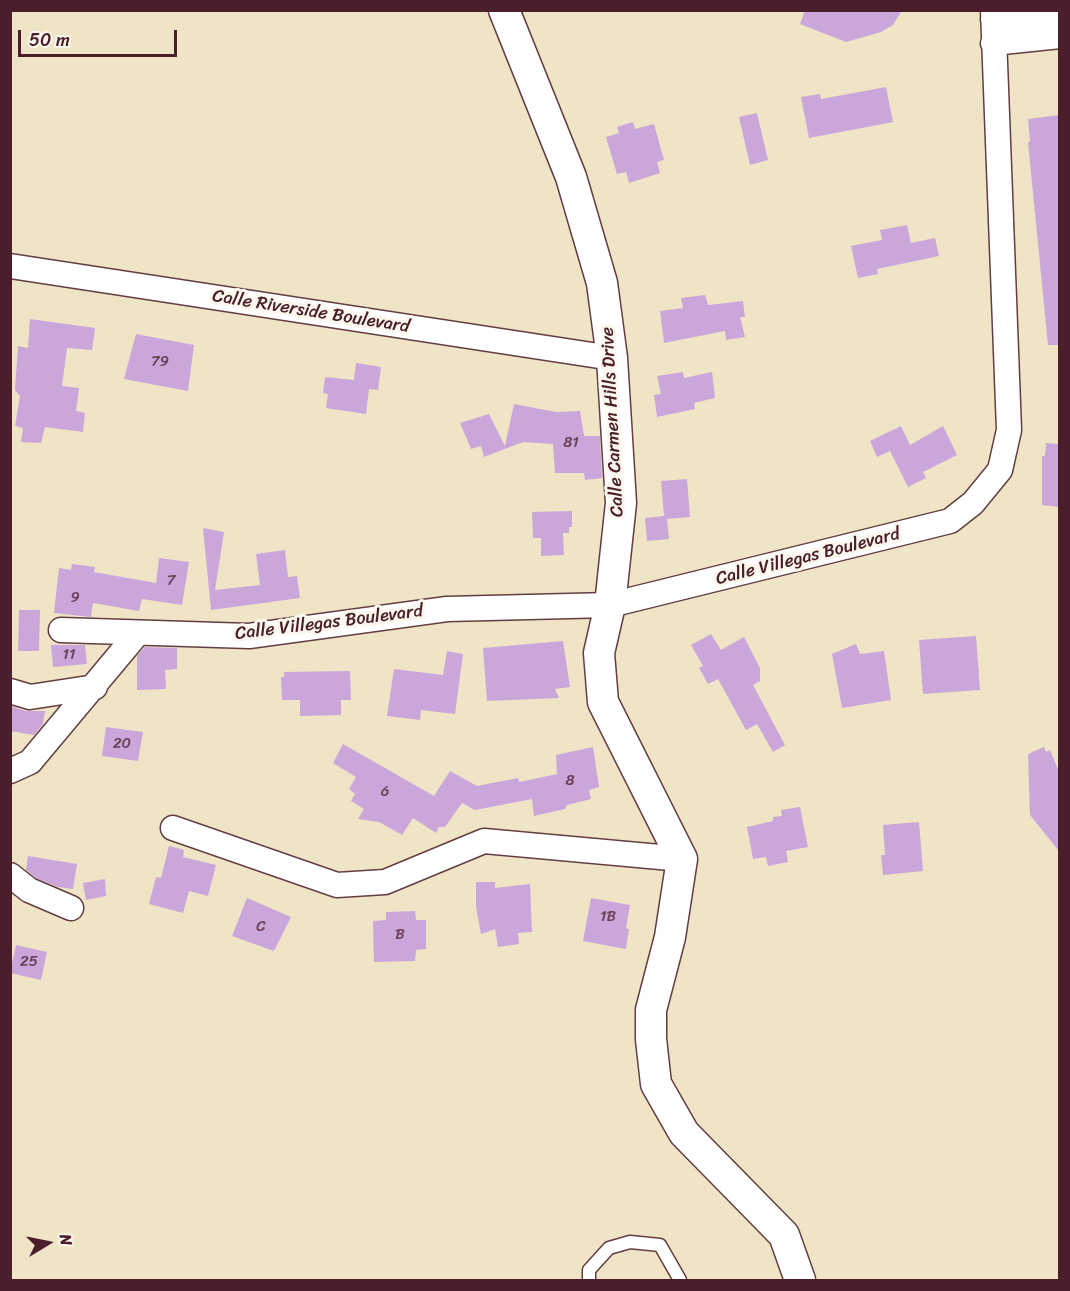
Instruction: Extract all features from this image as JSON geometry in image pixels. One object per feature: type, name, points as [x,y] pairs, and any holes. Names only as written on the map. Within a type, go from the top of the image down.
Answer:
[{"type":"street","name":"Calle Carmen Hills Drive","points":[[504,10],[571,177],[602,283],[612,358],[621,503],[610,605],[598,653],[603,702],[682,859]]},
{"type":"street","points":[[993,15],[1059,15]]},
{"type":"street","name":"Calle Villegas Boulevard","points":[[61,630],[249,636],[447,609],[610,605],[950,521],[973,503],[1000,470],[1009,430],[993,15]]},
{"type":"street","points":[[993,43],[1059,36]]},
{"type":"street","name":"Calle Riverside Boulevard","points":[[10,266],[612,358]]},
{"type":"street","points":[[10,771],[30,762],[137,634]]},
{"type":"street","points":[[10,691],[30,697],[95,687]]},
{"type":"street","points":[[172,828],[337,885],[385,882],[484,841],[682,859],[670,937],[651,1010],[651,1039],[656,1084],[684,1133],[783,1235],[800,1281]]},
{"type":"street","points":[[10,875],[29,890],[71,908]]},
{"type":"lane","points":[[589,1281],[589,1270],[609,1248],[630,1242],[660,1245],[680,1281]]},
{"type":"building","points":[[805,10],[902,10],[893,25],[881,32],[846,42],[800,24]]},
{"type":"building","points":[[886,87],[893,122],[809,138],[801,97],[820,94],[821,99]]},
{"type":"building","points":[[757,113],[768,160],[750,165],[739,117]]},
{"type":"building","points":[[1059,115],[1059,345],[1048,345],[1028,142],[1030,142],[1028,119]]},
{"type":"building","points":[[633,122],[635,129],[654,124],[664,160],[657,162],[660,173],[629,183],[626,172],[617,174],[606,137],[619,133],[617,127]]},
{"type":"building","points":[[907,225],[911,243],[935,238],[939,256],[877,269],[878,274],[858,278],[851,246],[882,240],[880,230]]},
{"type":"building","points":[[705,295],[708,305],[743,301],[745,317],[740,317],[745,337],[726,340],[725,331],[664,343],[660,311],[683,308],[681,298]]},
{"type":"building","points":[[30,319],[95,328],[92,350],[67,348],[62,386],[79,388],[76,411],[85,413],[83,432],[45,427],[41,443],[21,442],[23,428],[15,426],[20,396],[15,390],[18,346],[28,348]]},
{"type":"building","points":[[136,334],[194,345],[188,391],[124,379]]},
{"type":"building","points":[[356,363],[381,367],[378,390],[369,389],[366,414],[326,408],[328,394],[323,393],[325,377],[354,380]]},
{"type":"building","points":[[683,372],[684,378],[712,372],[715,398],[694,403],[695,409],[657,417],[654,395],[661,394],[657,376]]},
{"type":"building","points":[[514,404],[556,412],[580,411],[584,436],[600,436],[602,478],[585,480],[584,473],[555,473],[553,444],[523,442],[484,457],[481,446],[471,449],[460,423],[489,414],[505,446]]},
{"type":"building","points":[[901,426],[910,445],[943,426],[957,455],[923,472],[926,478],[908,487],[890,451],[877,457],[870,441]]},
{"type":"building","points":[[1046,443],[1059,444],[1059,507],[1042,505],[1042,456],[1045,456]]},
{"type":"building","points":[[687,479],[690,517],[667,519],[669,539],[647,541],[645,518],[664,516],[661,481]]},
{"type":"building","points":[[572,511],[572,527],[569,527],[569,533],[563,533],[564,555],[541,556],[541,538],[533,538],[532,512]]},
{"type":"building","points":[[203,528],[224,532],[215,590],[260,585],[256,554],[285,550],[288,577],[297,576],[300,598],[211,610]]},
{"type":"building","points":[[159,558],[189,562],[182,605],[142,599],[139,611],[93,603],[91,617],[54,613],[59,568],[71,570],[72,564],[95,567],[94,572],[156,583]]},
{"type":"building","points":[[19,610],[40,610],[39,651],[18,651]]},
{"type":"building","points":[[711,634],[721,650],[744,637],[760,668],[760,681],[753,685],[785,745],[773,752],[757,724],[746,730],[718,679],[708,684],[699,668],[703,666],[691,645]]},
{"type":"building","points":[[976,636],[980,690],[923,694],[919,640]]},
{"type":"building","points":[[563,641],[570,687],[555,689],[559,698],[487,701],[483,648]]},
{"type":"building","points":[[856,644],[860,654],[884,651],[891,700],[842,708],[832,654]]},
{"type":"building","points":[[51,645],[85,645],[87,664],[53,667]]},
{"type":"building","points":[[145,647],[177,648],[177,669],[165,670],[166,689],[137,690],[137,656]]},
{"type":"building","points":[[447,651],[463,654],[455,714],[421,710],[420,720],[387,716],[394,669],[443,675]]},
{"type":"building","points":[[350,671],[351,700],[341,700],[341,715],[300,716],[300,700],[282,700],[281,677],[284,677],[284,672]]},
{"type":"building","points":[[10,706],[26,711],[45,711],[43,724],[34,735],[10,731]]},
{"type":"building","points":[[106,727],[143,732],[138,761],[102,756]]},
{"type":"building","points":[[343,744],[434,796],[450,771],[477,786],[518,778],[519,782],[557,774],[556,755],[593,747],[599,787],[589,790],[591,799],[567,805],[565,809],[534,816],[532,799],[475,810],[462,803],[445,827],[439,827],[436,833],[413,818],[402,835],[379,822],[358,819],[364,809],[351,801],[355,794],[349,789],[356,777],[333,763]]},
{"type":"building","points":[[1044,747],[1046,752],[1050,750],[1059,772],[1059,851],[1030,815],[1028,754]]},
{"type":"building","points":[[800,807],[808,847],[786,851],[788,862],[768,866],[766,857],[753,859],[747,827],[773,821],[773,817],[782,816],[781,810]]},
{"type":"building","points":[[919,822],[923,871],[883,875],[881,855],[885,855],[883,825]]},
{"type":"building","points":[[169,846],[184,850],[183,857],[216,865],[208,896],[189,891],[183,913],[149,904],[156,877],[161,878]]},
{"type":"building","points":[[28,856],[77,864],[73,889],[58,887],[36,878],[26,870]]},
{"type":"building","points":[[105,879],[106,896],[86,900],[83,883]]},
{"type":"building","points":[[476,882],[495,882],[495,888],[530,884],[532,932],[518,933],[519,944],[498,947],[495,929],[481,934],[476,907]]},
{"type":"building","points":[[247,898],[291,917],[274,951],[232,936]]},
{"type":"building","points":[[591,898],[630,905],[626,928],[629,929],[626,949],[583,941]]},
{"type":"building","points":[[415,911],[416,920],[426,920],[426,949],[416,950],[415,961],[374,962],[373,921],[386,920],[386,912]]},
{"type":"building","points":[[16,945],[47,952],[41,980],[10,973]]}]
